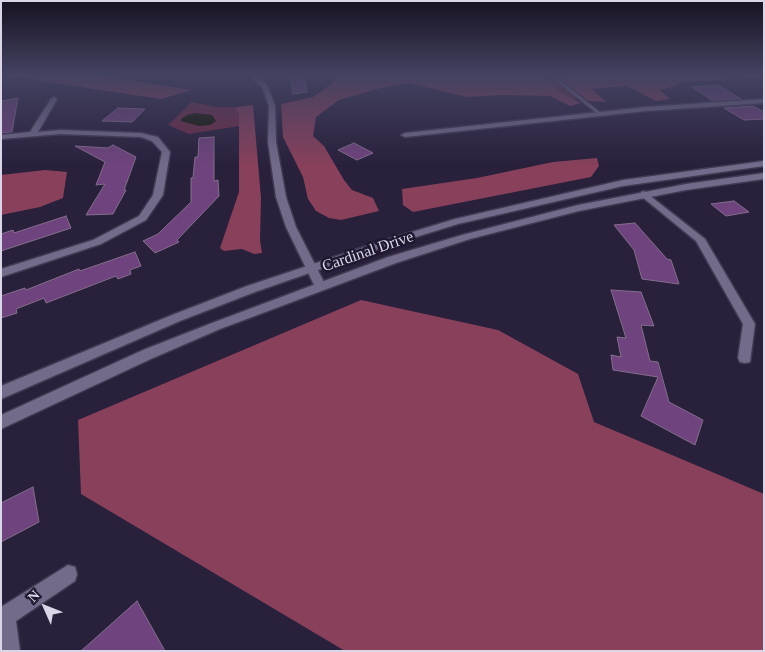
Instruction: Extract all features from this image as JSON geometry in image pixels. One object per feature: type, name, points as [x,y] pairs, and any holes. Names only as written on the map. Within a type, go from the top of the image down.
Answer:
[{"type":"street","points":[[33,134],[50,105]]},
{"type":"street","points":[[272,105],[272,142],[281,197],[291,227],[320,286]]},
{"type":"street","points":[[405,135],[600,114],[708,105]]},
{"type":"street","points":[[1,137],[60,132],[141,135],[155,139],[166,152],[158,195],[143,218],[97,242],[1,273]]},
{"type":"street","name":"Cardinal Drive","points":[[1,392],[176,318],[310,268],[455,222],[550,199],[652,178],[764,163]]},
{"type":"street","name":"Cardinal Drive","points":[[1,422],[148,354],[320,286],[466,237],[543,216],[644,194],[764,176]]},
{"type":"street","points":[[644,194],[700,240],[749,324],[745,358]]},
{"type":"street","points":[[10,651],[3,618],[68,574]]},
{"type":"lane","points":[[589,105],[600,114]]},
{"type":"shaded area","points":[[188,105],[235,107],[239,115],[239,126],[189,134],[168,125]]},
{"type":"shaded area","points":[[253,105],[261,198],[260,240],[262,253],[254,254],[242,249],[224,251],[220,248],[239,192],[239,115],[235,107]]},
{"type":"shaded area","points":[[281,105],[332,105],[316,117],[313,136],[324,146],[352,190],[373,198],[379,211],[341,220],[329,218],[316,211],[308,199],[303,177],[283,137]]},
{"type":"shaded area","points":[[195,113],[212,115],[216,121],[210,125],[199,126],[181,121],[187,115]]},
{"type":"shaded area","points":[[597,158],[599,166],[591,177],[413,212],[403,205],[402,189],[477,178],[553,162]]},
{"type":"shaded area","points":[[45,170],[67,172],[63,198],[40,207],[1,215],[1,175]]},
{"type":"shaded area","points":[[361,300],[498,330],[578,374],[594,422],[764,494],[764,651],[345,651],[81,494],[78,420]]},
{"type":"building","points":[[1,105],[17,105],[12,132],[1,133]]},
{"type":"building","points":[[753,106],[764,112],[764,119],[744,120],[724,108]]},
{"type":"building","points":[[118,108],[145,109],[132,122],[102,121]]},
{"type":"building","points":[[214,137],[214,181],[218,180],[219,196],[177,240],[179,242],[155,253],[143,241],[158,234],[191,202],[191,178],[193,178],[195,157],[198,157],[199,138]]},
{"type":"building","points":[[354,143],[373,153],[357,160],[338,150]]},
{"type":"building","points":[[113,145],[136,157],[124,190],[126,190],[113,214],[86,215],[105,184],[96,185],[105,162],[75,146],[108,148]]},
{"type":"building","points":[[734,201],[749,212],[726,216],[711,204]]},
{"type":"building","points":[[66,216],[71,228],[1,251],[1,234],[13,230],[14,233]]},
{"type":"building","points":[[635,223],[667,259],[671,260],[679,284],[642,279],[634,250],[614,225]]},
{"type":"building","points":[[135,252],[141,266],[130,270],[131,274],[118,279],[116,276],[46,303],[44,298],[16,309],[17,313],[1,318],[1,296],[25,288],[26,290],[79,269],[80,271]]},
{"type":"building","points":[[611,290],[641,292],[654,326],[641,325],[650,361],[658,362],[669,402],[703,420],[695,445],[641,416],[658,377],[613,370],[611,355],[621,357],[617,337],[626,338]]},
{"type":"building","points":[[33,487],[39,522],[1,542],[1,503]]},
{"type":"building","points":[[137,601],[165,651],[81,651]]}]
